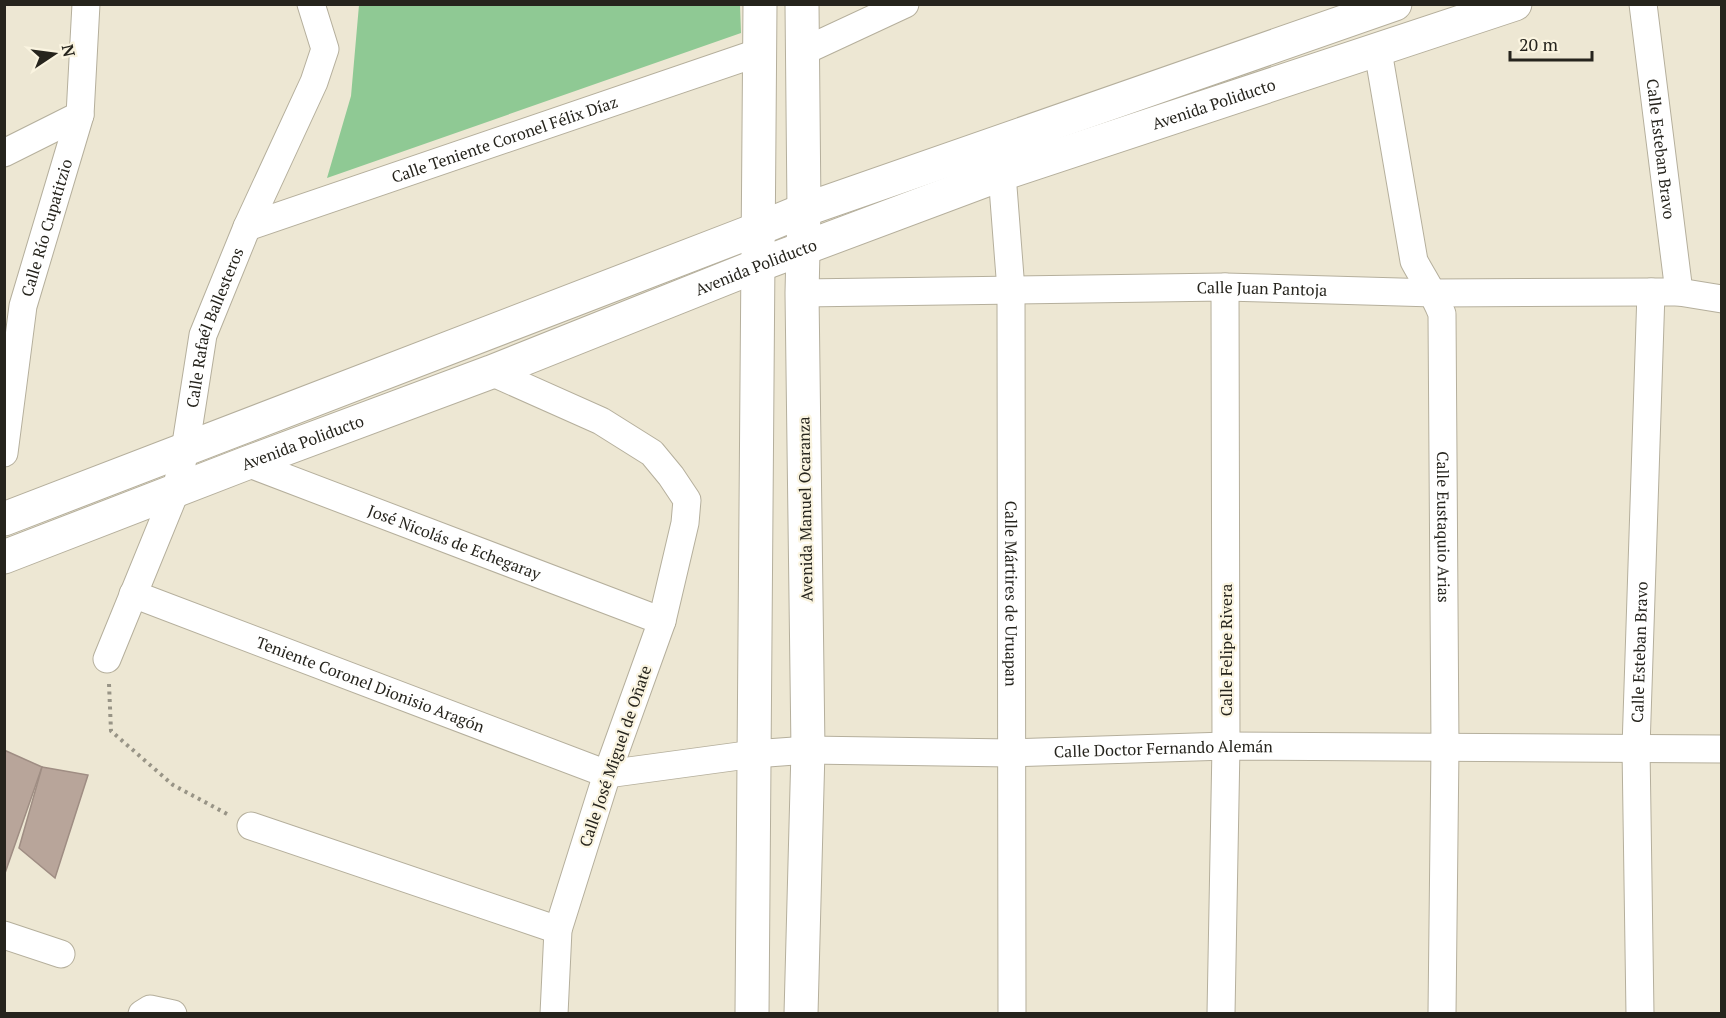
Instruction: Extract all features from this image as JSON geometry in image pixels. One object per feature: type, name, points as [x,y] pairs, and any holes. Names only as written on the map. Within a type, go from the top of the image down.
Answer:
[{"type":"street","name":"Calle Río Cupatitzio","points":[[4,453],[14,311],[80,115],[86,4]]},
{"type":"street","name":"Calle Rafaél Ballesteros","points":[[107,659],[177,490],[203,335],[247,227],[314,82],[325,49],[311,4]]},
{"type":"street","points":[[752,1014],[760,4]]},
{"type":"street","name":"Avenida Manuel Ocaranza","points":[[801,1014],[808,750],[802,293],[804,51],[802,4]]},
{"type":"street","points":[[804,51],[905,4]]},
{"type":"street","name":"Avenida Poliducto","points":[[4,519],[804,210],[1395,4]]},
{"type":"street","name":"Avenida Poliducto","points":[[4,557],[491,372],[803,248],[1002,174],[1515,4]]},
{"type":"street","name":"Calle Esteban Bravo","points":[[1643,4],[1679,292]]},
{"type":"street","name":"Calle Eustaquio Arias","points":[[1378,51],[1414,261],[1434,293],[1442,314],[1445,747],[1442,1014]]},
{"type":"street","name":"Calle Teniente Coronel Félix Díaz","points":[[247,227],[760,52]]},
{"type":"street","points":[[4,153],[80,115]]},
{"type":"street","name":"Calle Mártires de Uruapan","points":[[1002,174],[1011,290],[1012,1014]]},
{"type":"street","name":"Calle Juan Pantoja","points":[[802,293],[1225,287],[1434,293],[1651,291],[1679,292],[1722,299]]},
{"type":"street","name":"Calle Felipe Rivera","points":[[1221,1014],[1226,746],[1225,287]]},
{"type":"street","name":"Calle Esteban Bravo","points":[[1640,1014],[1636,748],[1651,291]]},
{"type":"street","name":"Calle José Miguel de Oñate","points":[[491,372],[602,421],[652,453],[687,500],[685,523],[662,621],[607,774],[558,930],[554,1014]]},
{"type":"street","name":"José Nicolás de Echegaray","points":[[247,463],[662,621]]},
{"type":"street","name":"Teniente Coronel Dionisio Aragón","points":[[133,594],[607,774]]},
{"type":"street","name":"Calle Doctor Fernando Alemán","points":[[607,774],[754,754],[808,750],[1011,753],[1226,746],[1722,749]]},
{"type":"street","points":[[251,826],[558,930]]},
{"type":"street","points":[[4,935],[61,954]]},
{"type":"street","points":[[142,1014],[150,1010],[173,1014]]},
{"type":"path","points":[[107,659],[111,731],[173,785],[251,826]]},
{"type":"green space","points":[[359,5],[740,5],[741,33],[327,178],[351,96]]},
{"type":"building","points":[[4,750],[42,767],[4,876]]},
{"type":"building","points":[[42,767],[88,775],[55,878],[19,848]]}]
